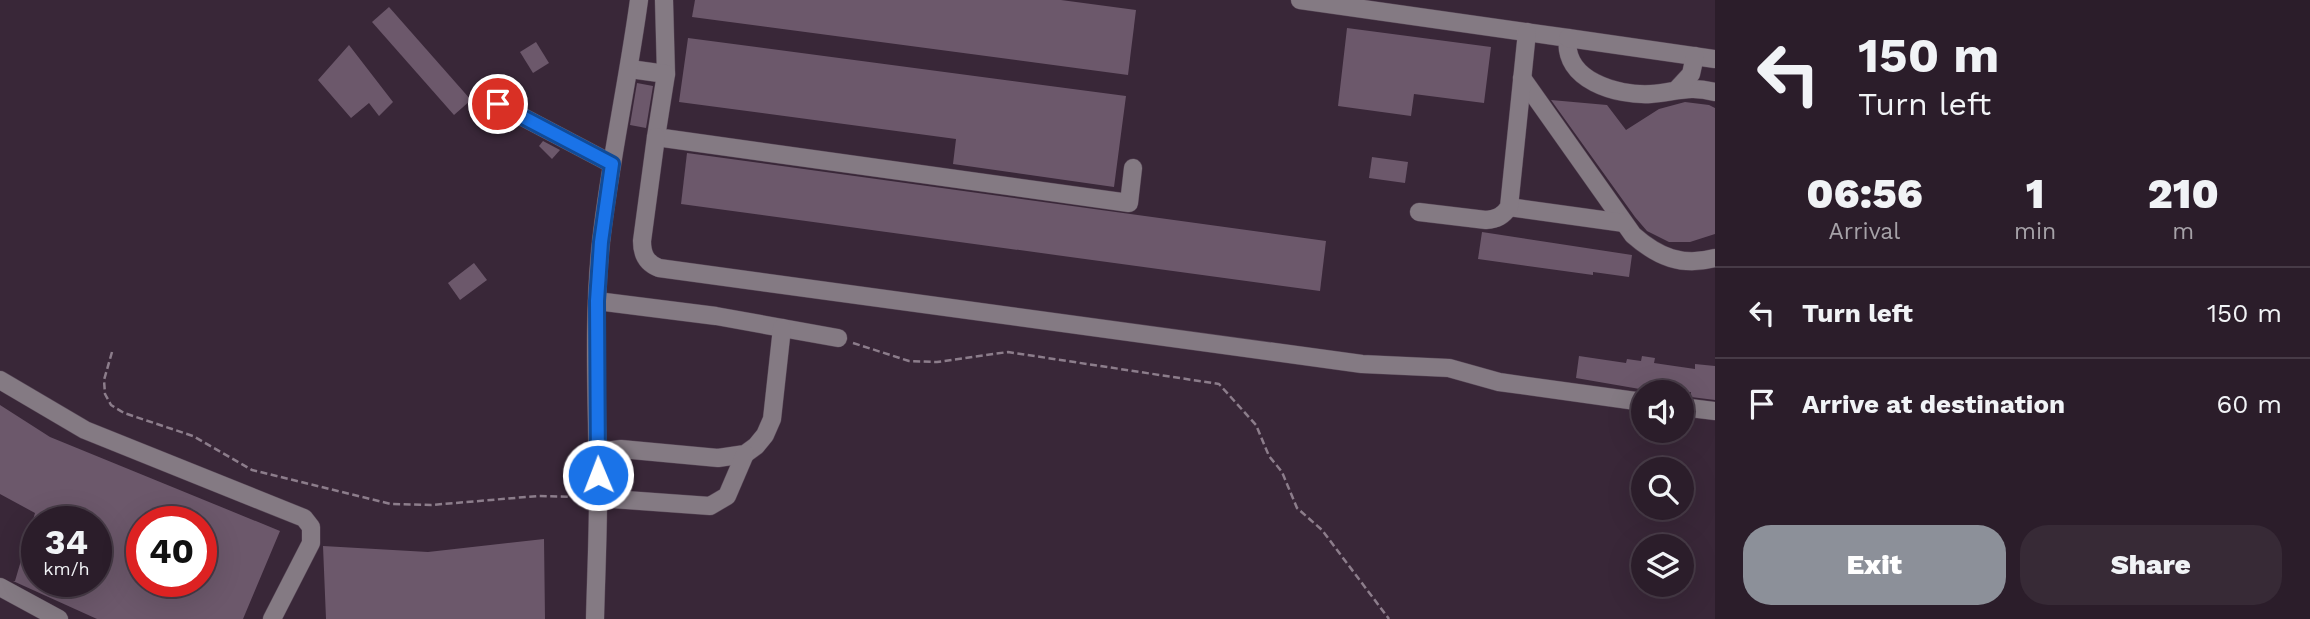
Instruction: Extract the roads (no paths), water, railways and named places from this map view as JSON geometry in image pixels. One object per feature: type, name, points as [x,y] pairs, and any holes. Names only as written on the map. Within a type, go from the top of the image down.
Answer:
[{"type":"street","points":[[595,619],[598,498],[597,301],[601,242],[639,0]]},
{"type":"street","points":[[664,0],[666,74],[642,241],[645,258],[650,265],[1362,364],[1449,368],[1499,382],[1631,400]]},
{"type":"street","points":[[1300,0],[1715,59]]},
{"type":"street","points":[[1419,212],[1486,220],[1496,219],[1504,213],[1508,206],[1527,32]]},
{"type":"street","points":[[1569,38],[1567,48],[1577,70],[1603,87],[1649,94],[1690,88],[1715,92]]},
{"type":"street","points":[[1678,89],[1691,74],[1695,56]]},
{"type":"street","points":[[630,69],[666,74]]},
{"type":"street","points":[[1522,78],[1624,223],[1648,248],[1663,257],[1678,261],[1694,262],[1715,258]]},
{"type":"street","points":[[498,104],[612,164]]},
{"type":"street","points":[[656,137],[1129,203],[1133,168]]},
{"type":"street","points":[[1508,206],[1624,223]]},
{"type":"street","points":[[597,301],[716,316],[838,338]]},
{"type":"street","points":[[597,452],[621,449],[718,458],[745,454],[765,435],[772,419],[782,328]]},
{"type":"street","points":[[0,380],[85,430],[304,518],[311,527],[311,543],[272,619]]},
{"type":"street","points":[[1694,408],[1715,411]]},
{"type":"street","points":[[598,498],[710,506],[727,496],[745,454]]},
{"type":"street","points":[[0,587],[59,619]]}]
